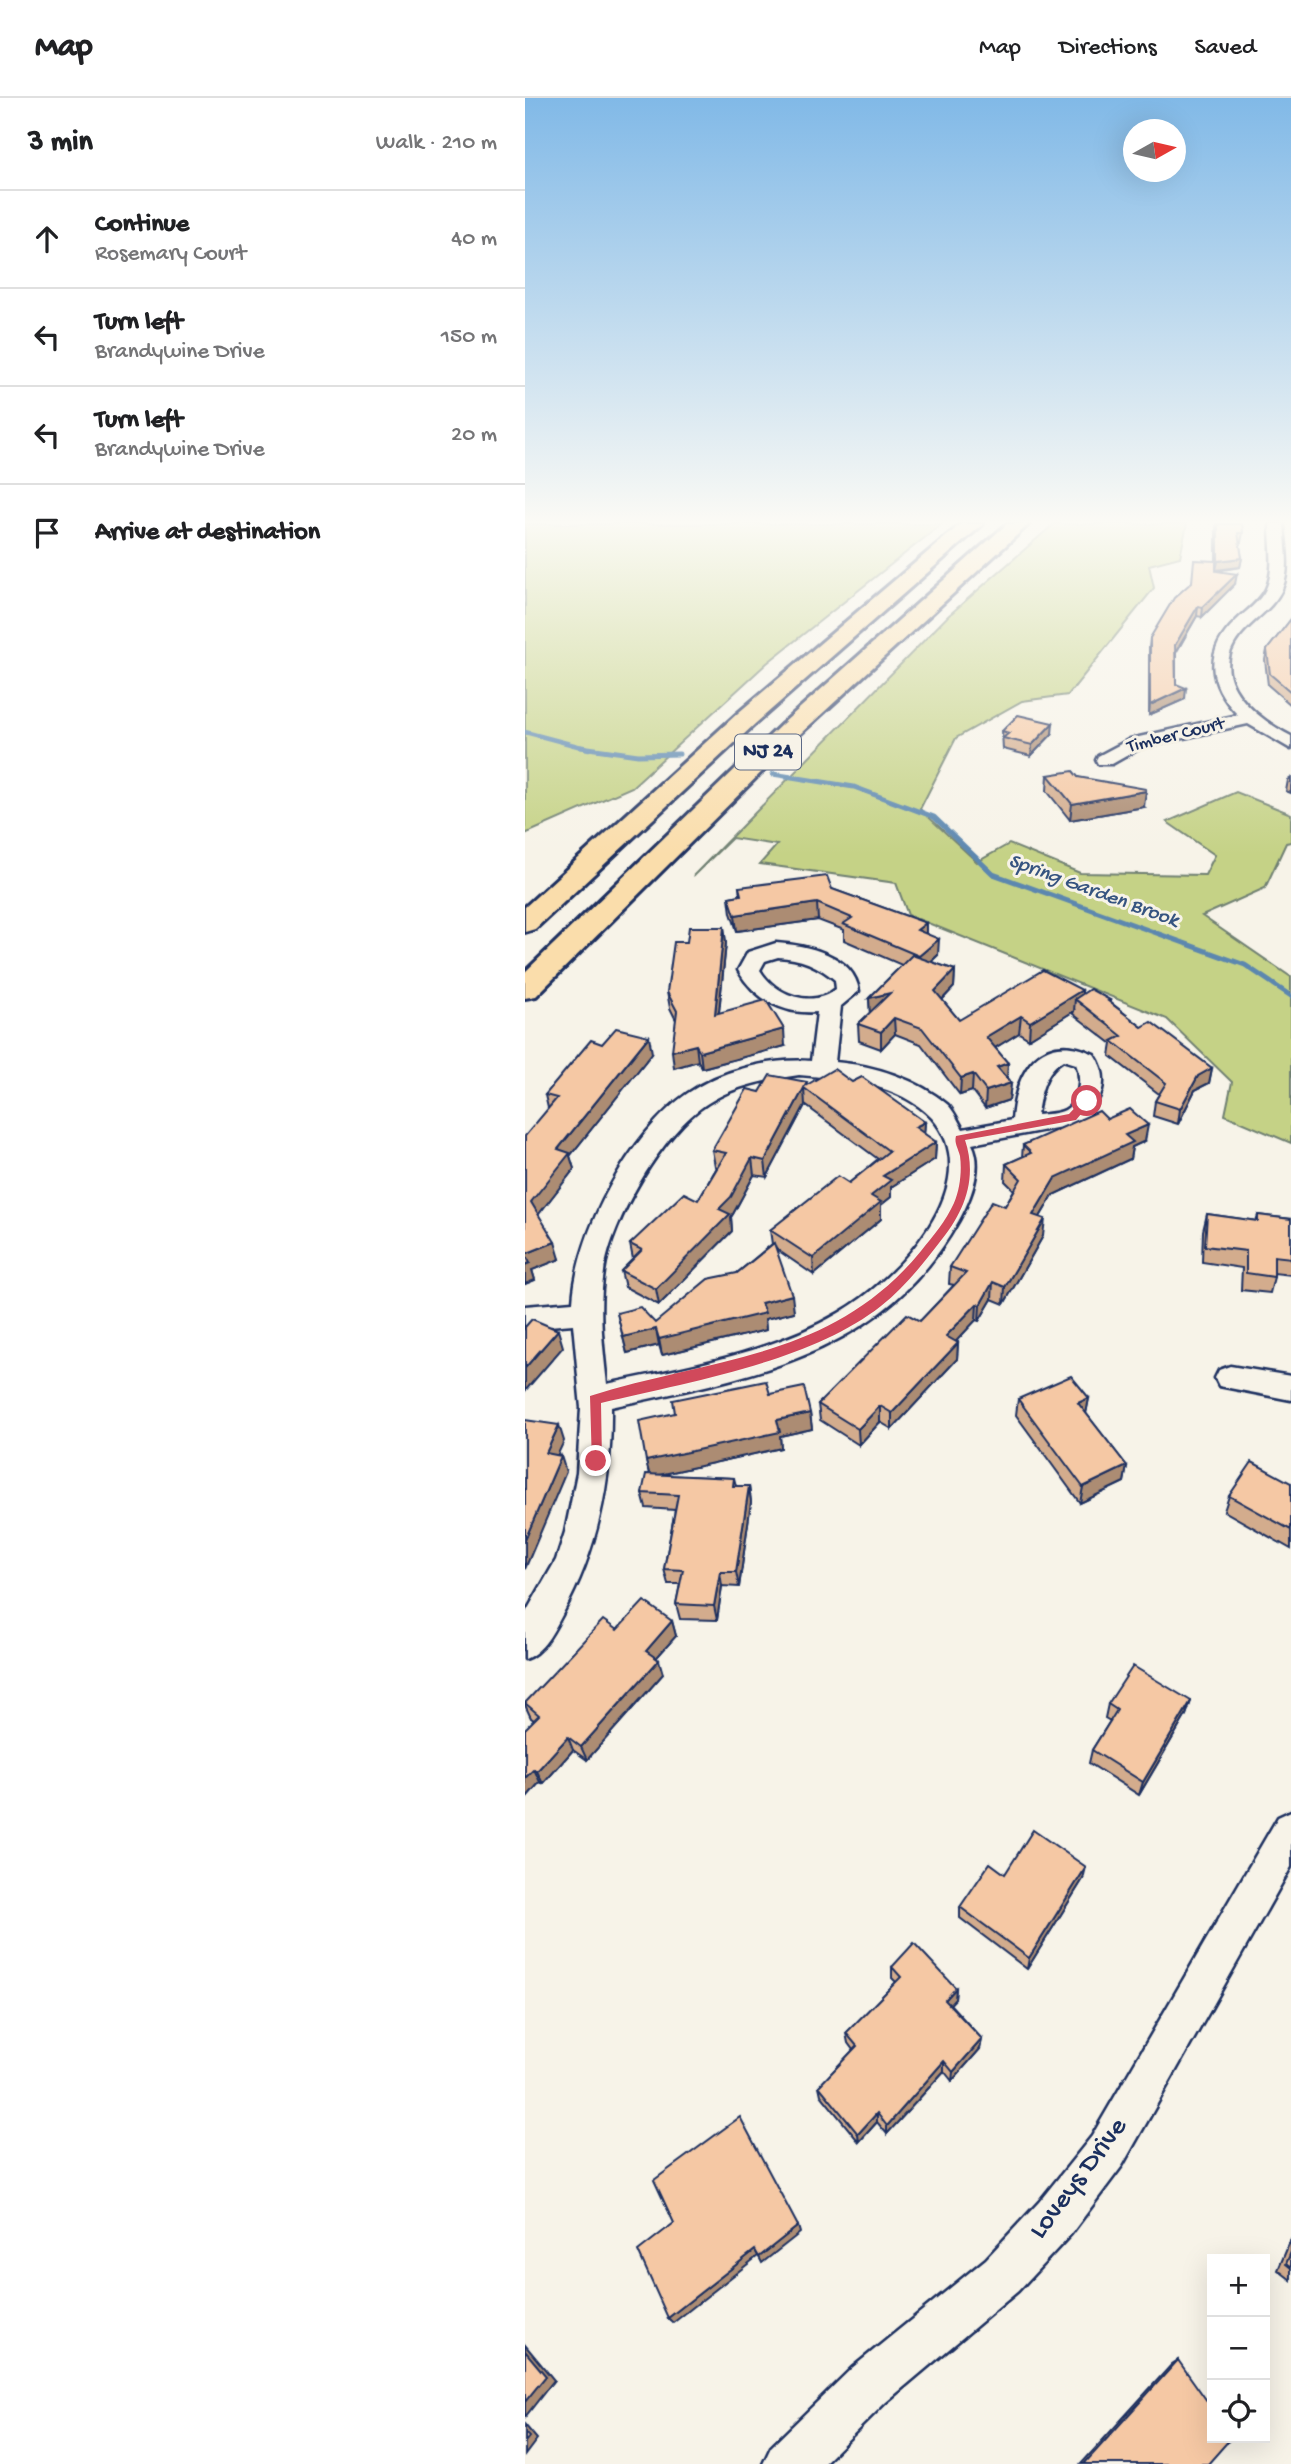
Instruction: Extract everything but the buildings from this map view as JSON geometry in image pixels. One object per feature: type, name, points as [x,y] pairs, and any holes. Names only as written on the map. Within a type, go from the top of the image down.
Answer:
[{"type":"highway","name":"NJ 24","points":[[525,923],[757,709],[844,634]]},
{"type":"highway","name":"NJ 24","points":[[525,989],[791,729],[896,634]]},
{"type":"street","points":[[1233,634],[1220,659],[1222,682],[1230,697],[1249,718],[1291,743]]},
{"type":"street","name":"Timber Court","points":[[1105,760],[1136,743],[1249,718]]},
{"type":"street","points":[[821,1066],[830,1005]]},
{"type":"street","points":[[525,1643],[552,1606],[575,1554],[588,1509],[596,1461],[587,1312],[590,1271],[598,1238],[612,1208],[660,1136],[685,1108],[722,1084],[772,1070],[821,1066],[848,1068],[909,1089],[931,1103],[947,1119],[959,1138],[965,1156],[966,1181],[960,1203],[943,1231],[912,1269],[878,1303],[847,1323],[773,1353],[731,1367],[594,1399]]},
{"type":"street","points":[[959,1138],[1024,1126]]},
{"type":"street","points":[[525,1317],[587,1312]]},
{"type":"street","points":[[1230,1378],[1291,1388]]},
{"type":"street","name":"Loveys Drive","points":[[788,2464],[869,2385],[1002,2275],[1055,2218],[1107,2151],[1291,1829]]},
{"type":"green space","points":[[525,634],[803,634],[767,663],[632,787],[525,834]]},
{"type":"green space","points":[[930,634],[1117,634],[1068,695],[1022,701],[956,738],[920,809],[977,862],[1009,844],[1080,873],[1205,875],[1215,855],[1167,822],[1236,792],[1291,814],[1291,842],[1286,843],[1265,888],[1202,916],[1291,977],[1291,1143],[1225,1115],[1232,1082],[1167,1019],[908,915],[896,883],[760,864],[777,845],[732,838],[693,876]]},
{"type":"waterway","name":"Spring Garden Brook","points":[[525,732],[582,747]]},
{"type":"waterway","name":"Spring Garden Brook","points":[[582,747],[638,755],[679,754]]},
{"type":"waterway","name":"Spring Garden Brook","points":[[582,747],[589,749]]},
{"type":"waterway","name":"Spring Garden Brook","points":[[773,774],[854,787],[934,817],[993,874],[1245,965],[1291,996]]},
{"type":"route","points":[[596,1461],[594,1399],[731,1367],[817,1337],[847,1323],[878,1303],[912,1269],[943,1231],[960,1203],[966,1181],[965,1156],[959,1138],[1073,1117],[1087,1101]]}]
